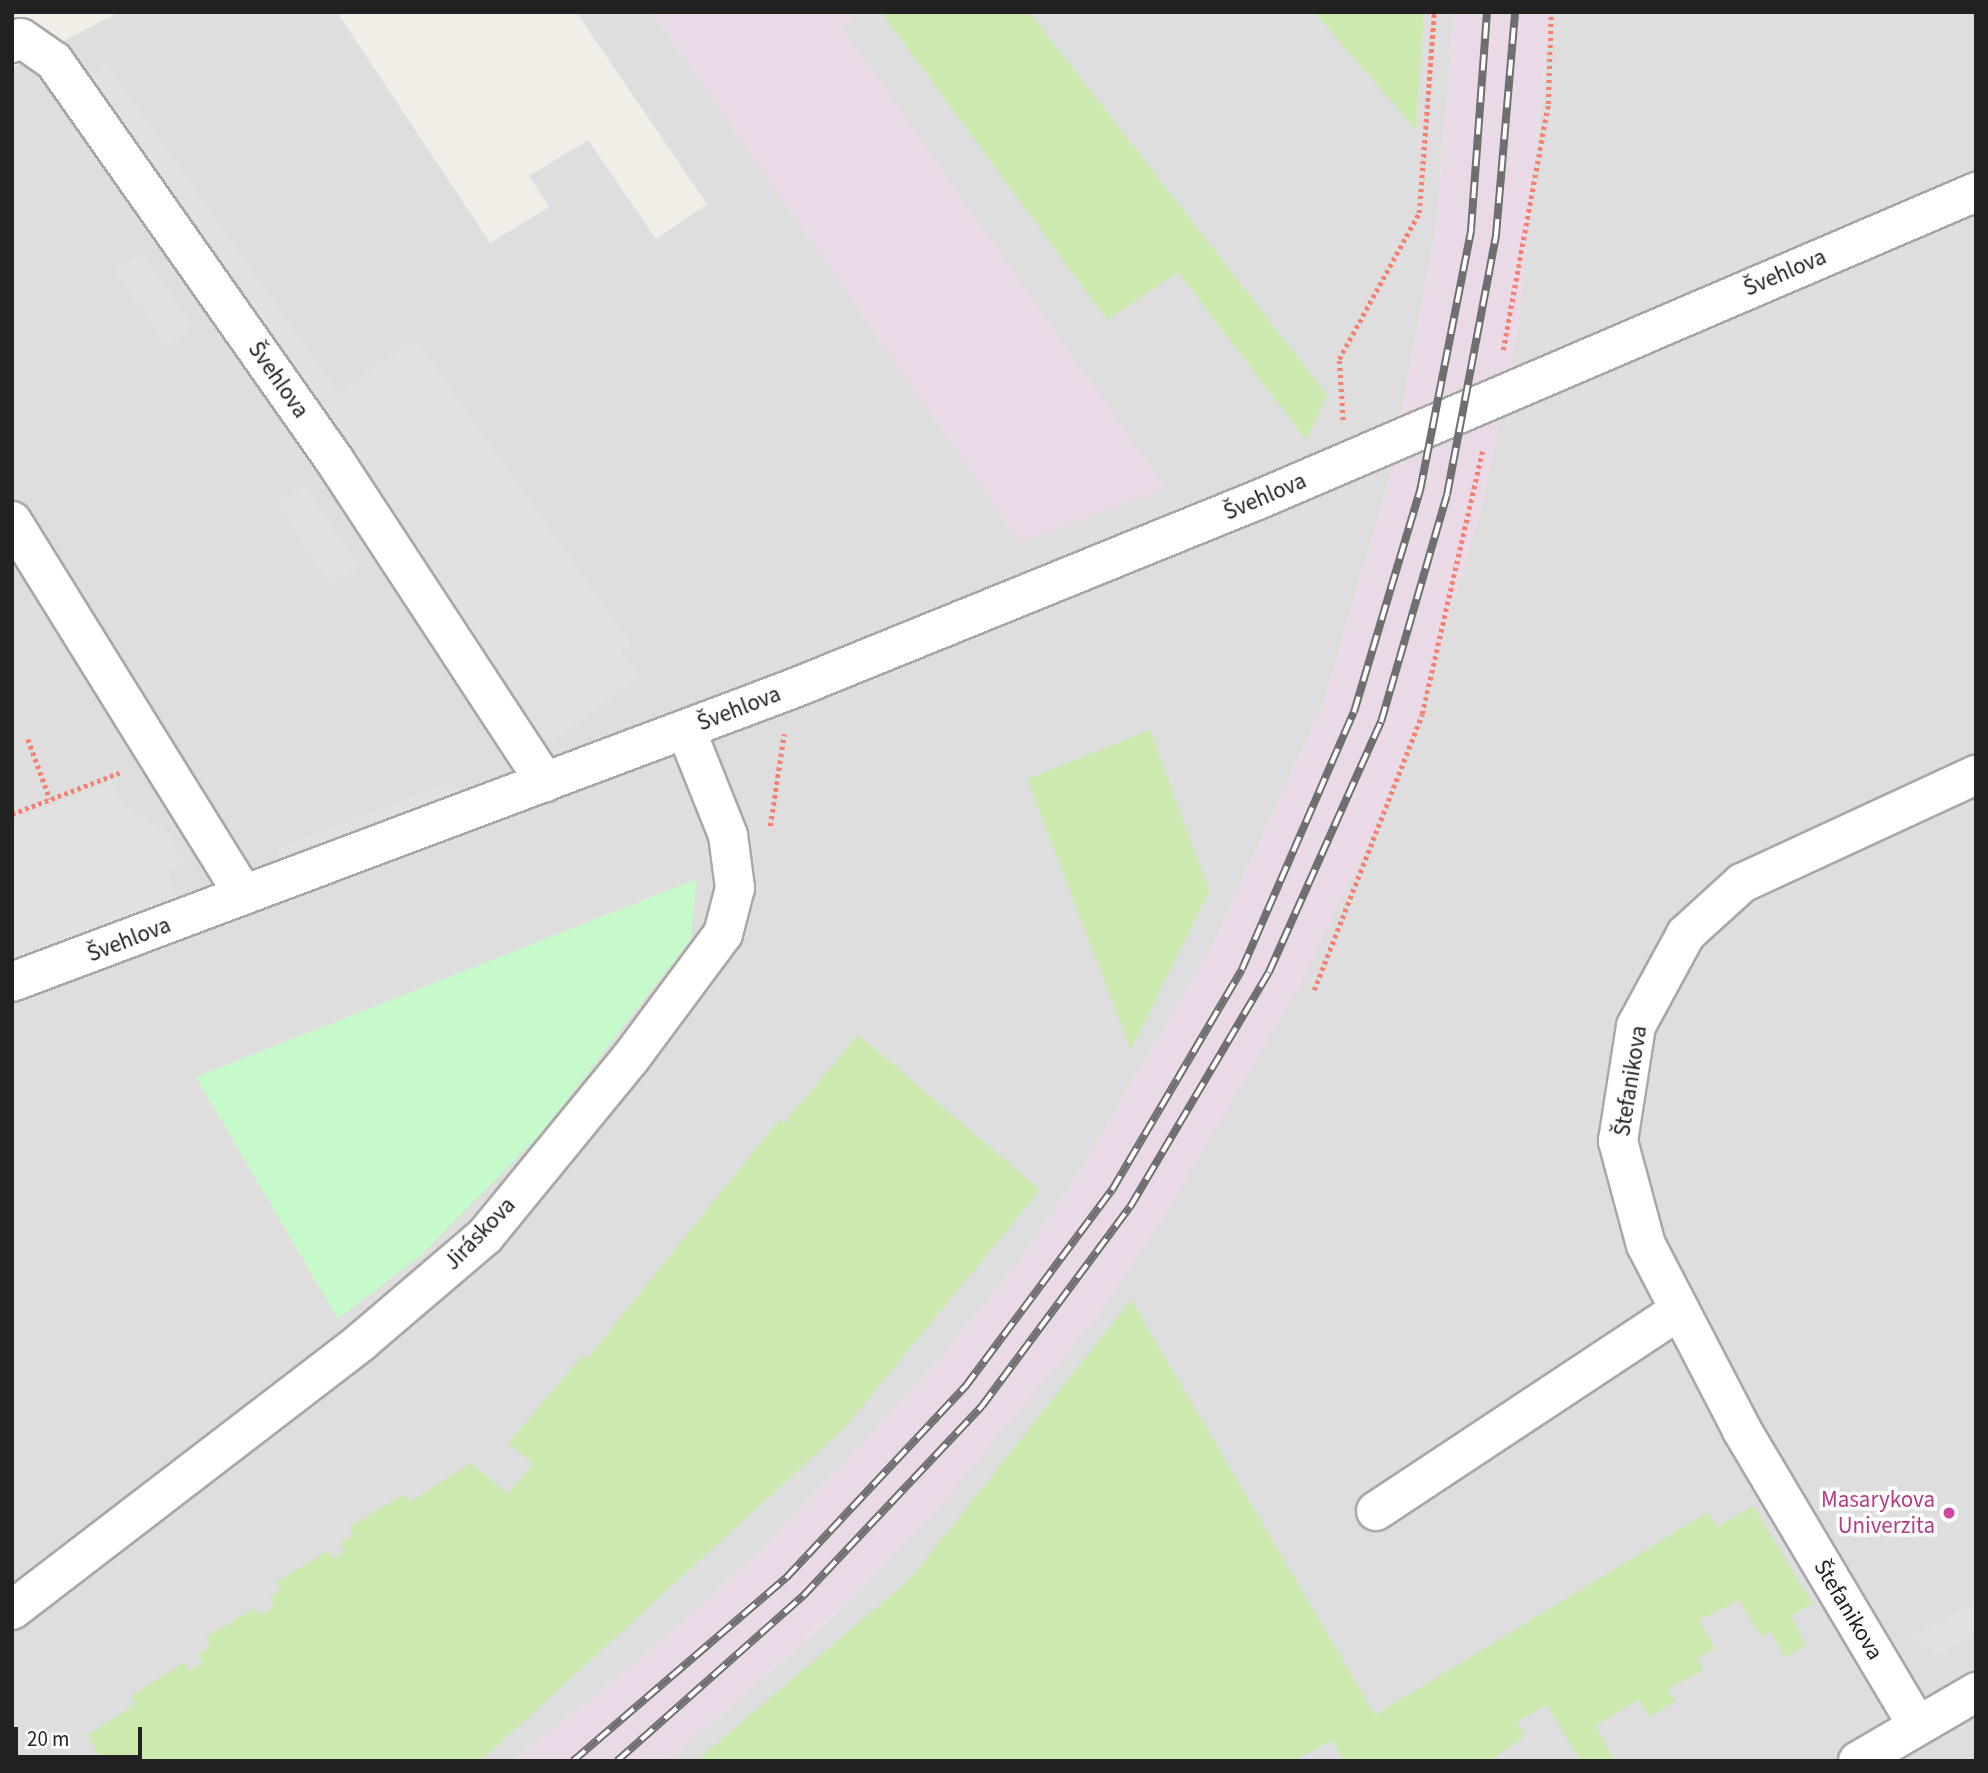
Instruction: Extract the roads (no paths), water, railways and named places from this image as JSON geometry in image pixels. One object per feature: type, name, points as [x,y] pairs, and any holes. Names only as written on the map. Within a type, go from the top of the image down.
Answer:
[{"type":"street","name":"Švehlova","points":[[12,43],[21,37],[54,61],[335,461],[545,782]]},
{"type":"street","name":"Švehlova","points":[[12,982],[792,689],[1494,401],[1976,192]]},
{"type":"street","points":[[12,521],[244,895]]},
{"type":"street","name":"Jiráskova","points":[[12,1611],[354,1348],[485,1236],[630,1059],[723,934],[735,888],[728,835],[686,730]]},
{"type":"street","name":"Štefanikova","points":[[1917,1725],[1742,1430],[1646,1245],[1618,1141],[1636,1026],[1680,945],[1742,883],[1976,775]]},
{"type":"street","points":[[1376,1511],[1680,1310]]},
{"type":"street","points":[[1858,1761],[1976,1692]]},
{"type":"railway","points":[[573,1761],[786,1578],[965,1387],[1112,1190],[1242,969],[1354,712],[1420,491],[1471,230],[1487,12]]},
{"type":"railway","points":[[617,1761],[803,1596],[982,1406],[1130,1207],[1269,972],[1381,722],[1447,495],[1496,235],[1515,12]]},
{"type":"place","name":"Masarykova Univerzita","points":[[1949,1513]]}]
